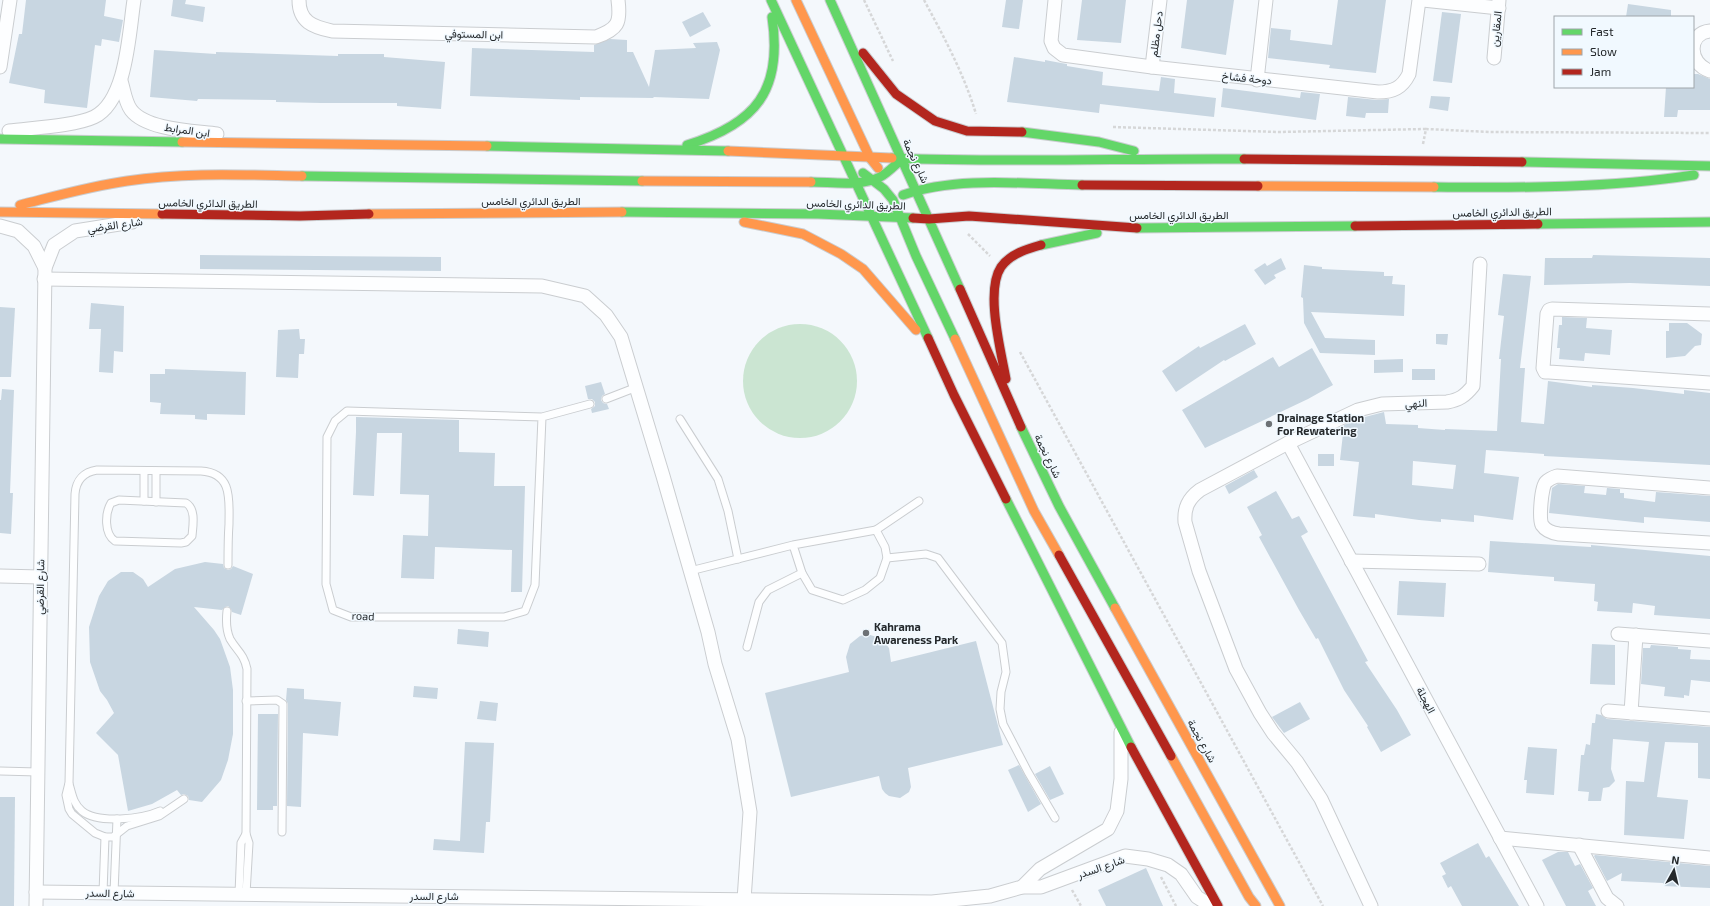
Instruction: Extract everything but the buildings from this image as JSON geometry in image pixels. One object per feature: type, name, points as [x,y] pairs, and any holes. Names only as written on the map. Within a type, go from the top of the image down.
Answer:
[{"type":"main road","points":[[677,149],[726,131],[745,117],[761,100],[773,72],[775,57],[771,0]]},
{"type":"main road","points":[[771,0],[842,156],[961,409],[1121,728],[1218,906]]},
{"type":"main road","points":[[796,0],[870,158],[902,195],[929,219]]},
{"type":"main road","name":"شارع نجمة","points":[[830,0],[1008,399],[1059,506],[1280,906]]},
{"type":"main road","points":[[844,31],[896,94],[935,121],[956,128],[981,132],[1017,132],[1073,137],[1164,158]]},
{"type":"main road","points":[[0,139],[677,149],[870,158],[952,160],[1164,158],[1420,160],[1710,166]]},
{"type":"main road","points":[[842,156],[884,189],[888,205],[901,218],[916,256],[1034,511],[1245,890],[1256,906]]},
{"type":"main road","points":[[0,211],[74,190],[113,182],[165,177],[226,175],[712,182],[855,182],[872,180],[884,176],[902,159]]},
{"type":"main road","points":[[872,217],[902,195],[916,190],[963,184],[1370,186],[1617,185],[1656,182],[1710,172]]},
{"type":"main road","name":"الطريق الدائري الخامس","points":[[0,211],[300,216],[438,213],[695,212],[818,214],[929,219],[984,217],[1140,228],[1710,222]]},
{"type":"main road","points":[[695,212],[803,234],[841,254],[863,269],[935,352]]},
{"type":"main road","points":[[1008,399],[1001,341],[993,301],[994,288],[1002,266],[1016,255],[1060,238],[1140,228]]},
{"type":"street","points":[[0,67],[10,0]]},
{"type":"street","name":"ابن المرابط","points":[[0,132],[83,121],[95,117],[109,104],[121,81],[134,0]]},
{"type":"street","name":"ابن المستوفي","points":[[299,0],[299,8],[304,19],[317,28],[332,31],[596,37],[609,33],[617,25],[620,13],[618,0]]},
{"type":"street","name":"دوحة فشاخ","points":[[1055,0],[1051,41],[1063,55],[1257,80],[1378,92],[1388,92],[1398,88],[1405,82],[1409,74],[1419,0]]},
{"type":"street","name":"دحل مظلم","points":[[1152,67],[1160,0]]},
{"type":"street","points":[[1257,80],[1266,0]]},
{"type":"street","points":[[1423,0],[1499,4]]},
{"type":"street","name":"المقارين","points":[[1494,58],[1499,4]]},
{"type":"street","points":[[1694,45],[1700,35],[1710,31]]},
{"type":"street","points":[[1694,57],[1698,64],[1710,71]]},
{"type":"street","name":"ابن المرابط","points":[[121,81],[126,100],[132,111],[141,119],[151,123],[161,126],[278,142]]},
{"type":"street","name":"شارع القرضي","points":[[36,906],[45,274],[54,245],[75,231],[115,224],[206,215]]},
{"type":"street","name":"شارع القرضي","points":[[0,226],[18,231],[34,246],[45,274]]},
{"type":"street","name":"النهي","points":[[1371,906],[1321,799],[1298,762],[1273,734],[1247,691],[1212,609],[1192,549],[1184,515],[1189,501],[1200,490],[1288,443],[1358,410],[1369,406],[1382,404],[1446,402],[1457,400],[1466,395],[1473,386],[1480,264]]},
{"type":"street","points":[[45,274],[542,286],[585,296],[606,315],[621,337],[637,387],[708,632],[715,664],[738,739],[750,812],[744,900]]},
{"type":"street","points":[[1710,314],[1552,309],[1549,310],[1547,314],[1543,368],[1545,372],[1710,383]]},
{"type":"street","name":"الهجلة","points":[[1288,443],[1537,906]]},
{"type":"street","points":[[1710,488],[1558,476],[1546,482],[1540,517],[1541,524],[1546,529],[1559,534],[1710,543]]},
{"type":"street","points":[[1351,561],[1478,564]]},
{"type":"street","points":[[0,576],[40,578]]},
{"type":"street","points":[[1618,634],[1710,641]]},
{"type":"street","points":[[1631,712],[1636,636]]},
{"type":"street","points":[[1608,711],[1710,719]]},
{"type":"street","name":"شارع السدر","points":[[1022,887],[1040,869],[1108,829],[1117,811],[1121,779],[1121,728]]},
{"type":"street","points":[[1500,838],[1710,858]]},
{"type":"street","points":[[1579,845],[1607,898],[1617,906]]},
{"type":"street","name":"شارع السدر","points":[[36,892],[243,894],[505,901],[744,900],[860,904],[932,902],[990,896],[1022,887],[1042,887],[1126,856],[1148,859],[1168,865],[1181,874],[1197,897],[1211,906]]},
{"type":"lane","points":[[606,399],[637,387]]},
{"type":"lane","points":[[542,417],[590,404]]},
{"type":"lane","name":"road","points":[[347,411],[542,417],[535,585],[525,611],[504,617],[350,617],[333,610],[326,584],[327,437],[335,421],[347,411]]},
{"type":"lane","points":[[680,419],[718,479],[728,511],[738,559]]},
{"type":"lane","points":[[69,783],[74,801],[82,811],[94,817],[117,819],[158,812],[182,797],[159,816],[127,826],[116,835],[109,838],[95,833],[72,814],[69,809],[66,795],[69,783],[75,488],[81,477],[91,471],[207,471],[213,473],[222,480],[229,493],[228,565]]},
{"type":"lane","points":[[144,471],[144,501]]},
{"type":"lane","points":[[156,471],[156,502]]},
{"type":"lane","points":[[120,500],[144,501],[186,503],[190,505],[193,510],[193,520],[192,536],[190,540],[181,543],[115,541],[110,538],[107,528],[111,503],[120,500]]},
{"type":"lane","points":[[690,571],[793,545],[876,530],[919,501]]},
{"type":"lane","points":[[793,545],[802,573],[812,590],[843,600],[865,590],[880,578],[887,558],[885,547],[876,530]]},
{"type":"lane","points":[[887,558],[926,554],[938,558],[1002,643],[1006,672],[1001,692],[1000,709],[1003,724],[1028,772],[1055,818]]},
{"type":"lane","points":[[747,647],[759,602],[768,590],[802,573]]},
{"type":"lane","points":[[227,611],[228,632],[246,663],[246,834],[249,843],[243,894]]},
{"type":"lane","points":[[246,701],[278,700],[283,704],[282,832]]},
{"type":"lane","points":[[0,771],[38,772]]},
{"type":"lane","points":[[108,893],[117,819]]},
{"type":"lane","points":[[104,837],[108,893]]},
{"type":"path","points":[[864,0],[894,63]]},
{"type":"path","points":[[924,0],[944,37],[970,93],[981,132]]},
{"type":"path","points":[[1112,127],[1279,132],[1426,129],[1505,132],[1710,133]]},
{"type":"path","points":[[1420,160],[1426,129]]},
{"type":"path","points":[[968,234],[1002,266]]},
{"type":"path","points":[[1019,352],[1323,906]]},
{"type":"path","points":[[1148,859],[1160,875],[1176,906]]},
{"type":"path","points":[[1066,879],[1081,906]]},
{"type":"green space","points":[[800,324],[822,329],[840,341],[852,359],[857,381],[852,403],[840,421],[822,433],[800,438],[778,433],[760,421],[748,403],[743,381],[748,359],[760,341],[778,329]]},
{"type":"traffic: fast","points":[[771,0],[928,338]]},
{"type":"traffic: fast","points":[[830,0],[960,289]]},
{"type":"traffic: fast","points":[[687,145],[711,136],[731,126],[747,115],[760,100],[768,84],[773,65],[774,43],[772,17]]},
{"type":"traffic: fast","points":[[1022,132],[1099,142],[1134,151]]},
{"type":"traffic: fast","points":[[0,139],[182,142]]},
{"type":"traffic: fast","points":[[487,146],[728,151]]},
{"type":"traffic: fast","points":[[892,158],[1024,160],[1244,159]]},
{"type":"traffic: fast","points":[[811,182],[855,183],[872,180],[886,173],[902,159]]},
{"type":"traffic: fast","points":[[1522,162],[1710,166]]},
{"type":"traffic: fast","points":[[863,173],[884,189],[893,200],[916,256],[955,339]]},
{"type":"traffic: fast","points":[[1434,187],[1532,187],[1597,185],[1694,175]]},
{"type":"traffic: fast","points":[[302,176],[642,181]]},
{"type":"traffic: fast","points":[[903,195],[945,185],[968,183],[991,182],[1082,185]]},
{"type":"traffic: fast","points":[[622,212],[818,214],[913,218]]},
{"type":"traffic: fast","points":[[1538,224],[1710,222]]},
{"type":"traffic: fast","points":[[1137,228],[1355,226]]},
{"type":"traffic: fast","points":[[1041,245],[1097,233]]},
{"type":"traffic: fast","points":[[1021,427],[1059,506],[1115,608]]},
{"type":"traffic: fast","points":[[1006,499],[1131,747]]},
{"type":"traffic: slow","points":[[796,0],[870,158],[878,168]]},
{"type":"traffic: slow","points":[[182,142],[487,146]]},
{"type":"traffic: slow","points":[[728,151],[892,158]]},
{"type":"traffic: slow","points":[[20,205],[100,186],[149,178],[193,175],[302,176]]},
{"type":"traffic: slow","points":[[642,181],[811,182]]},
{"type":"traffic: slow","points":[[1258,186],[1434,187]]},
{"type":"traffic: slow","points":[[0,212],[162,214]]},
{"type":"traffic: slow","points":[[369,214],[622,212]]},
{"type":"traffic: slow","points":[[744,222],[803,234],[841,254],[863,269],[916,330]]},
{"type":"traffic: slow","points":[[955,339],[1034,511],[1059,555]]},
{"type":"traffic: slow","points":[[1115,608],[1280,906]]},
{"type":"traffic: slow","points":[[1171,756],[1249,897],[1256,906]]},
{"type":"traffic: jam","points":[[863,53],[896,94],[935,121],[967,131],[1022,132]]},
{"type":"traffic: jam","points":[[1244,159],[1522,162]]},
{"type":"traffic: jam","points":[[1082,185],[1258,186]]},
{"type":"traffic: jam","points":[[162,214],[300,216],[369,214]]},
{"type":"traffic: jam","points":[[913,218],[929,219],[969,216],[1137,228]]},
{"type":"traffic: jam","points":[[1355,226],[1538,224]]},
{"type":"traffic: jam","points":[[1006,379],[998,338],[994,306],[996,278],[1001,267],[1014,255],[1041,245]]},
{"type":"traffic: jam","points":[[960,289],[1021,427]]},
{"type":"traffic: jam","points":[[928,338],[954,395],[1006,499]]},
{"type":"traffic: jam","points":[[1059,555],[1171,756]]},
{"type":"traffic: jam","points":[[1131,747],[1218,906]]},
{"type":"place","name":"Drainage Station For Rewatering","points":[[1269,424]]},
{"type":"place","name":"Kahrama Awareness Park","points":[[866,633]]}]
